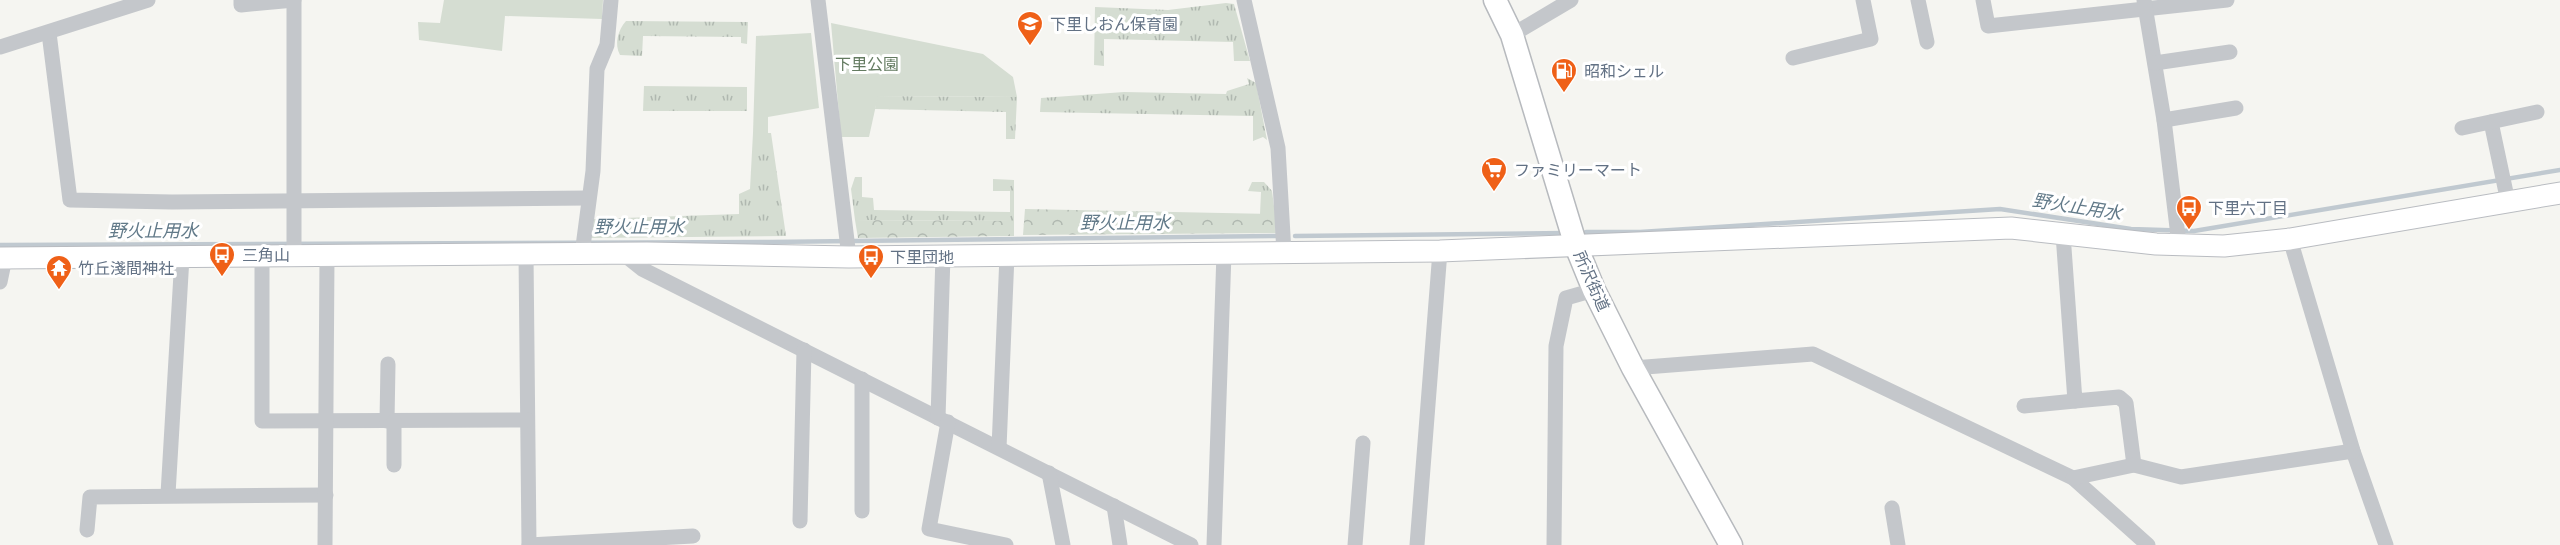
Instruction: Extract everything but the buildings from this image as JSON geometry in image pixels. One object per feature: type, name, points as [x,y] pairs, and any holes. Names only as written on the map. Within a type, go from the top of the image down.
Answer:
[{"type":"main road","name":"所沢街道","points":[[1494,0],[1512,35],[1576,246],[1594,290],[1633,368],[1731,545]]},
{"type":"street","points":[[0,46],[49,33],[148,0]]},
{"type":"street","points":[[241,0],[241,5],[294,0],[294,248]]},
{"type":"street","points":[[583,248],[593,171],[597,69],[607,45],[611,0]]},
{"type":"street","points":[[818,0],[848,246]]},
{"type":"street","points":[[1244,0],[1278,148],[1284,253]]},
{"type":"street","points":[[1512,35],[1570,0]]},
{"type":"street","points":[[1793,58],[1871,39],[1863,0]]},
{"type":"street","points":[[1918,0],[1927,42]]},
{"type":"street","points":[[1983,0],[1988,26],[2145,4],[2227,0]]},
{"type":"street","points":[[2145,4],[2164,120],[2178,241]]},
{"type":"street","points":[[49,33],[70,200],[588,198]]},
{"type":"street","points":[[2155,63],[2230,52]]},
{"type":"street","points":[[2164,120],[2236,108]]},
{"type":"street","points":[[2462,128],[2537,112]]},
{"type":"street","points":[[2491,122],[2507,196]]},
{"type":"street","points":[[0,282],[3,258],[262,257],[294,248],[327,257],[526,255],[583,248],[622,253],[848,246],[943,255],[1284,253],[1440,251],[2011,228],[2224,246],[2290,239],[2507,196],[2560,193]]},
{"type":"street","points":[[2063,234],[2074,401]]},
{"type":"street","points":[[2290,239],[2354,451],[2386,545]]},
{"type":"street","points":[[1417,545],[1440,251]]},
{"type":"street","points":[[622,253],[642,269],[1191,545]]},
{"type":"street","points":[[1214,545],[1224,253]]},
{"type":"street","points":[[526,255],[529,545],[693,537]]},
{"type":"street","points":[[943,255],[943,420],[929,529],[1006,545]]},
{"type":"street","points":[[999,448],[1007,255]]},
{"type":"street","points":[[168,494],[182,257]]},
{"type":"street","points":[[262,257],[262,421],[526,420]]},
{"type":"street","points":[[325,545],[327,257]]},
{"type":"street","points":[[1554,545],[1556,346],[1566,298],[1594,290]]},
{"type":"street","points":[[800,521],[804,350]]},
{"type":"street","points":[[1633,368],[1812,354],[2073,478],[2148,545]]},
{"type":"street","points":[[388,364],[394,465]]},
{"type":"street","points":[[862,379],[862,511]]},
{"type":"street","points":[[2024,406],[2119,397],[2126,403],[2134,465]]},
{"type":"street","points":[[1355,545],[1363,443]]},
{"type":"street","points":[[2073,478],[2134,465],[2181,477],[2354,451]]},
{"type":"street","points":[[1048,473],[1063,545]]},
{"type":"street","points":[[87,530],[90,497],[168,494],[326,495]]},
{"type":"street","points":[[1113,506],[1120,545]]},
{"type":"street","points":[[1892,508],[1898,545]]},
{"type":"green space","points":[[444,0],[603,0],[602,19],[505,16],[502,51],[419,40],[418,22],[440,23]]},
{"type":"green space","points":[[1234,4],[1250,61],[1234,61],[1233,42],[1104,39],[1104,66],[1094,65],[1095,7],[1168,10]]},
{"type":"green space","points":[[626,21],[748,22],[747,44],[741,43],[741,37],[643,36],[642,56],[620,55],[617,46],[618,37]]},
{"type":"green space","name":"下里公園","points":[[831,23],[983,54],[1013,77],[1017,97],[878,96],[869,137],[841,137]]},
{"type":"green space","name":"下里公園","points":[[811,33],[819,108],[768,117],[768,133],[753,133],[756,36]]},
{"type":"green space","points":[[1247,78],[1256,83],[1267,140],[1263,137],[1253,141],[1253,116],[1040,112],[1041,98],[1124,92],[1226,94],[1227,91],[1249,84]]},
{"type":"green space","points":[[644,86],[747,87],[747,111],[643,111]]},
{"type":"green space","points":[[877,96],[1017,97],[1015,139],[1006,139],[1006,112],[875,109]]},
{"type":"green space","points":[[753,133],[771,133],[786,236],[591,238],[594,219],[739,214],[739,194],[750,189]]},
{"type":"green space","points":[[855,177],[862,177],[862,197],[873,198],[874,210],[1010,212],[1010,191],[993,191],[993,179],[1014,180],[1014,236],[1010,236],[1010,221],[855,220],[851,189]]},
{"type":"green space","points":[[1252,182],[1264,182],[1272,191],[1275,214],[1260,214],[1261,192],[1248,191]]},
{"type":"green space","points":[[1025,209],[1275,214],[1276,233],[1023,235]]},
{"type":"green space","points":[[855,220],[1010,221],[1010,236],[858,238]]},
{"type":"waterway","name":"野火止用水","points":[[1586,232],[1640,232],[2000,209],[2131,229],[2194,231],[2560,170]]},
{"type":"waterway","name":"野火止用水","points":[[1295,236],[1565,233]]},
{"type":"waterway","name":"野火止用水","points":[[0,245],[770,242],[1279,236]]},
{"type":"place","name":"下里しおん保育園","points":[[1030,47]]},
{"type":"place","name":"昭和シェル","points":[[1564,94]]},
{"type":"place","name":"ファミリーマート","points":[[1494,193]]},
{"type":"place","name":"下里六丁目","points":[[2189,231]]},
{"type":"place","name":"三角山","points":[[222,278]]},
{"type":"place","name":"下里団地","points":[[871,280]]},
{"type":"place","name":"竹丘淺間神社","points":[[59,291]]}]
